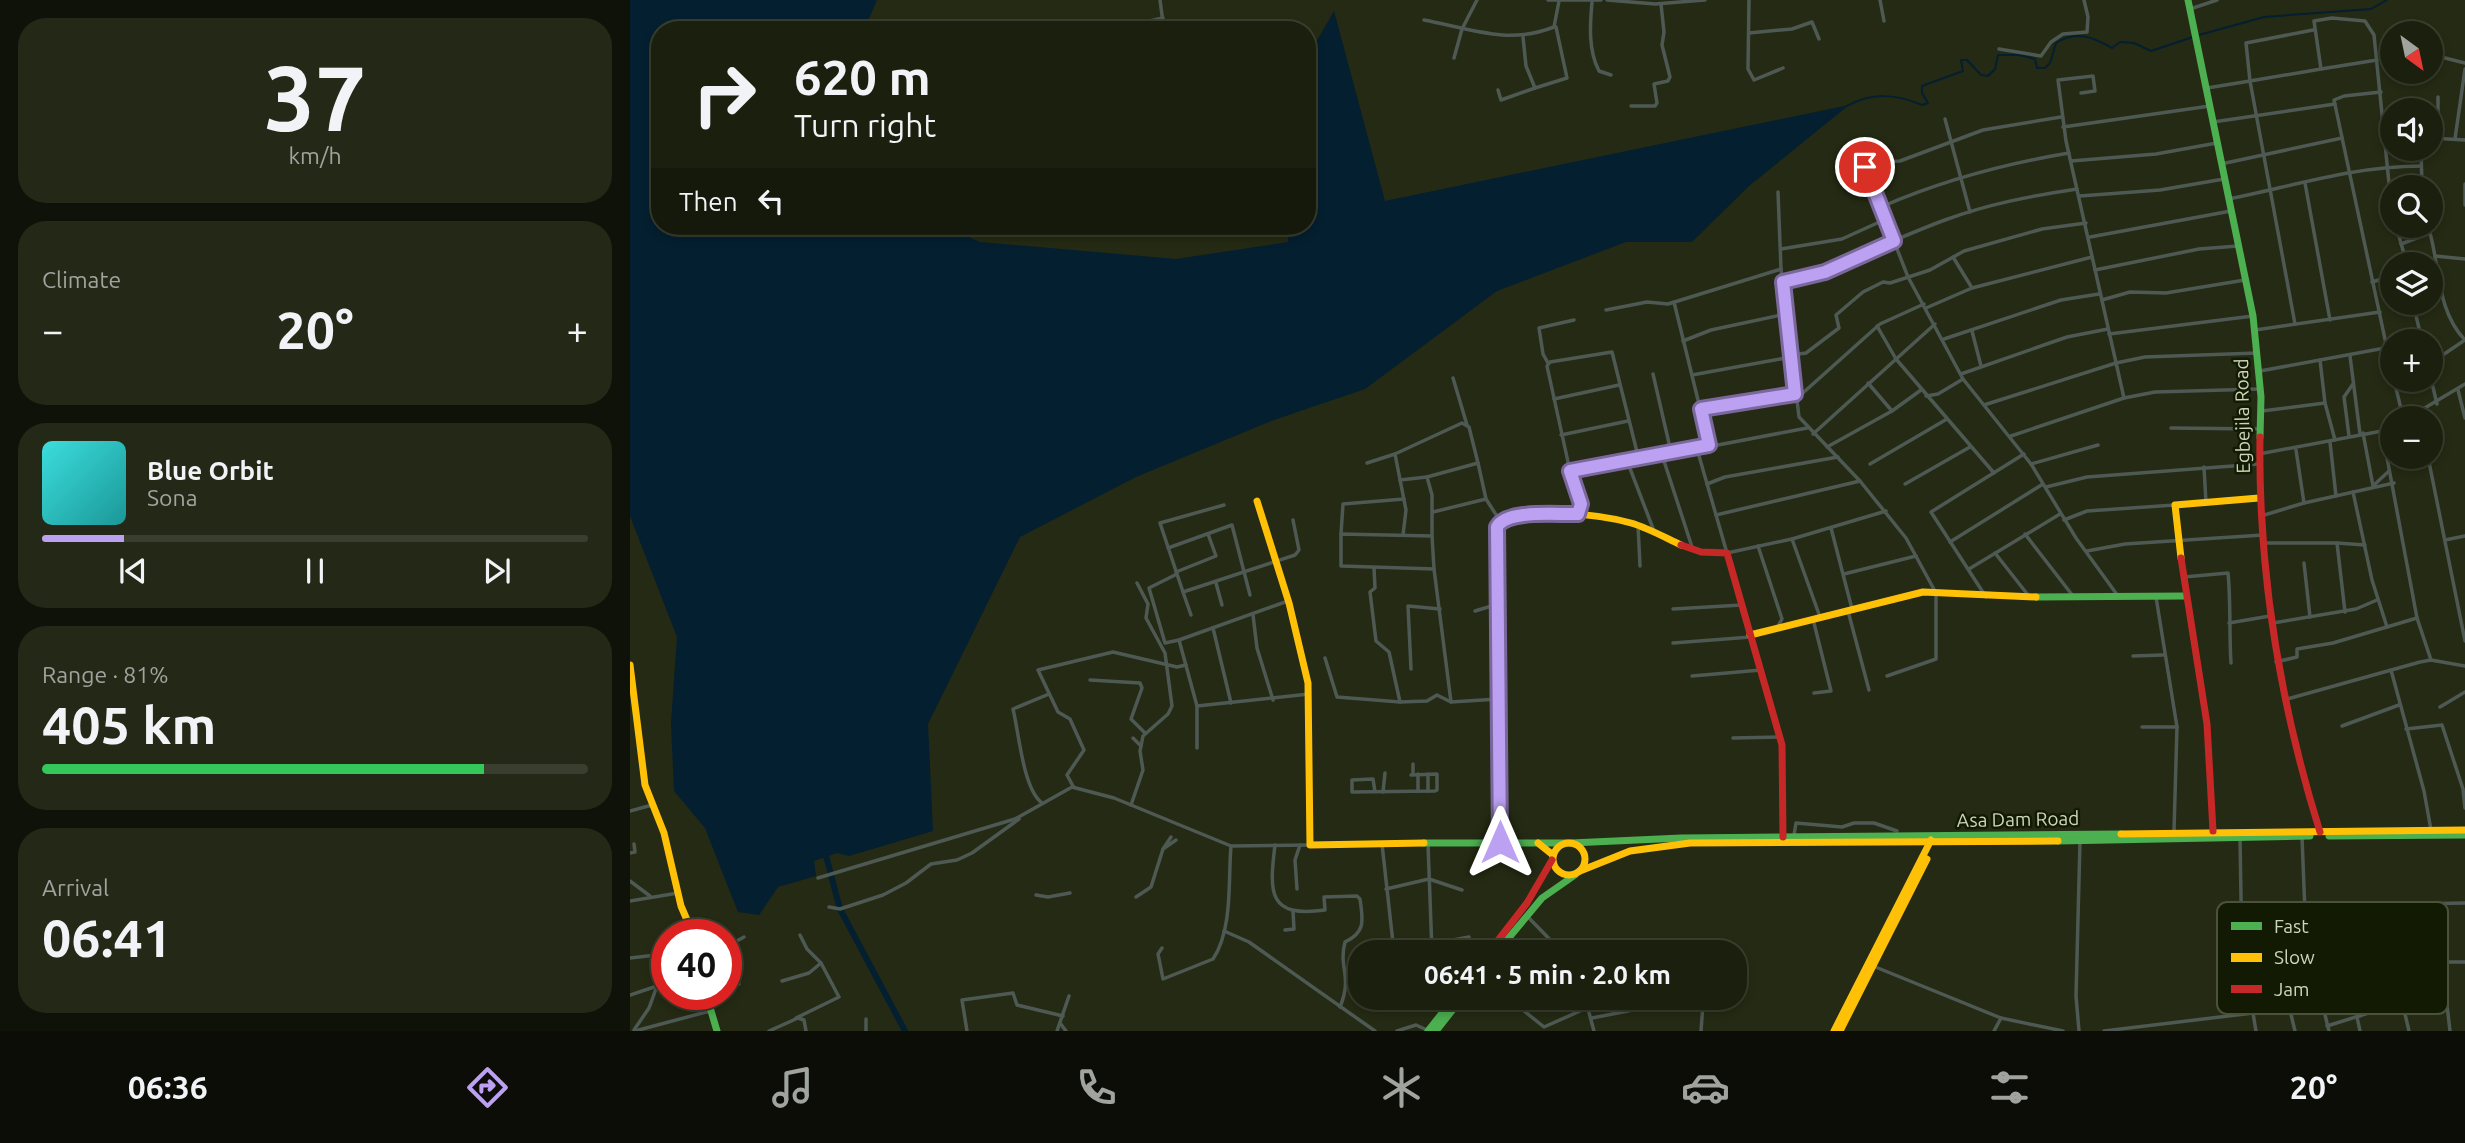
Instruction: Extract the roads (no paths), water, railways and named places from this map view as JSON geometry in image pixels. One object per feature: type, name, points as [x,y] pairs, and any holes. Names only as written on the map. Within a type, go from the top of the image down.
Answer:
[{"type":"street","points":[[1160,0],[1163,21]]},
{"type":"street","points":[[1454,58],[1462,29],[1477,0]]},
{"type":"street","points":[[1548,0],[1601,0]]},
{"type":"street","points":[[1607,0],[1661,4],[1705,0]]},
{"type":"street","points":[[1749,0],[1748,69],[1754,80],[1783,68]]},
{"type":"street","points":[[1880,0],[1884,21]]},
{"type":"street","points":[[1999,49],[2040,56],[2051,42],[2063,34],[2087,32],[2088,17],[2084,0]]},
{"type":"street","name":"Egbejila Road","points":[[2188,0],[2255,330],[2262,411],[2259,454],[2260,516],[2276,663],[2296,755],[2320,832]]},
{"type":"street","points":[[2190,9],[2217,0]]},
{"type":"street","points":[[1499,90],[1501,100],[1567,78],[1556,25],[1559,1]]},
{"type":"street","points":[[1592,2],[1591,41],[1596,66],[1599,71],[1611,75]]},
{"type":"street","points":[[1631,106],[1655,106],[1657,103],[1654,84],[1671,77],[1662,45],[1664,32],[1661,4]]},
{"type":"street","points":[[1150,21],[1163,18]]},
{"type":"street","points":[[2321,69],[2314,22],[2358,18],[2365,21],[2374,35],[2382,92],[2386,175]]},
{"type":"street","points":[[1424,20],[1462,29],[1523,37],[1556,25]]},
{"type":"street","points":[[1749,33],[1792,29],[1812,22],[1819,39]]},
{"type":"street","points":[[2295,324],[2256,117],[2246,43],[2314,30]]},
{"type":"street","points":[[1523,37],[1526,66],[1535,88]]},
{"type":"street","points":[[2445,58],[2465,62]]},
{"type":"street","points":[[2207,88],[2377,60]]},
{"type":"street","points":[[2455,139],[2465,69]]},
{"type":"street","points":[[2081,93],[2095,91],[2093,76],[2058,80],[2063,127],[2090,237],[2092,257],[2124,398]]},
{"type":"street","points":[[2255,330],[2380,312],[2334,104],[2337,97],[2382,92]]},
{"type":"street","points":[[2213,122],[2334,104]]},
{"type":"street","points":[[2063,127],[2210,106]]},
{"type":"street","points":[[2061,117],[1983,130],[1900,161],[1876,162],[1865,167],[1908,277],[1936,324],[1962,377],[2024,454],[2060,514],[2119,598]]},
{"type":"street","points":[[1945,119],[1970,212]]},
{"type":"street","points":[[2221,164],[2264,157],[2342,138]]},
{"type":"street","points":[[2443,139],[2465,140]]},
{"type":"street","points":[[2071,161],[2156,154],[2217,143]]},
{"type":"street","points":[[1881,207],[1960,176],[2011,162],[2069,153]]},
{"type":"street","points":[[2421,161],[2421,175]]},
{"type":"street","points":[[2229,199],[2347,171],[2385,166],[2421,166]]},
{"type":"street","points":[[2080,196],[2160,190],[2225,178]]},
{"type":"street","points":[[2305,183],[2330,320]]},
{"type":"street","points":[[2465,184],[2465,205]]},
{"type":"street","points":[[1783,282],[1825,272],[1894,241],[1970,212],[2012,199],[2077,189]]},
{"type":"street","points":[[1778,192],[1781,269],[1799,417],[1886,511],[1916,556],[1936,593],[1936,659],[1886,676]]},
{"type":"street","points":[[2090,237],[2231,211]]},
{"type":"street","points":[[1780,250],[1842,239],[1886,219]]},
{"type":"street","points":[[1692,375],[1806,353],[1839,328],[1836,315],[1863,292],[1883,282],[1930,270],[1970,249],[2042,229],[2086,223]]},
{"type":"street","points":[[2399,238],[2403,252]]},
{"type":"street","points":[[2401,244],[2417,238]]},
{"type":"street","points":[[2095,270],[2199,248],[2238,246]]},
{"type":"street","points":[[1953,257],[1972,288]]},
{"type":"street","points":[[1701,409],[1795,397],[1877,326],[1972,288],[2092,257]]},
{"type":"street","points":[[2443,257],[2465,260]]},
{"type":"street","points":[[1606,310],[1647,302],[1674,302],[1725,283],[1781,269]]},
{"type":"street","points":[[2102,300],[2130,292],[2166,293],[2245,280]]},
{"type":"street","points":[[2372,282],[2380,280]]},
{"type":"street","points":[[1944,339],[2060,300],[2100,294]]},
{"type":"street","points":[[2443,296],[2454,328],[2465,340],[2443,354]]},
{"type":"street","points":[[1674,302],[1709,445]]},
{"type":"street","points":[[1683,341],[1711,330],[1786,314]]},
{"type":"street","points":[[1926,396],[1938,394],[1981,367],[2067,337],[2253,316]]},
{"type":"street","points":[[1574,320],[1539,328],[1542,354],[1548,363],[1561,435],[1581,504],[1578,514]]},
{"type":"street","points":[[1814,434],[1936,324]]},
{"type":"street","points":[[1877,326],[1896,359],[1994,472]]},
{"type":"street","points":[[1972,331],[1981,367]]},
{"type":"street","points":[[2260,370],[2380,349]]},
{"type":"street","points":[[1548,363],[1611,351],[1638,456]]},
{"type":"street","points":[[1984,405],[2116,363],[2145,357],[2257,354]]},
{"type":"street","points":[[2350,356],[2361,433],[2373,486]]},
{"type":"street","points":[[2320,360],[2332,441],[2336,496]]},
{"type":"street","points":[[1653,374],[1668,427],[1671,452]]},
{"type":"street","points":[[1453,378],[1486,499],[1500,521],[1496,534],[1500,604],[1500,842]]},
{"type":"street","points":[[1868,383],[1892,411]]},
{"type":"street","points":[[2349,436],[2344,397],[2353,384]]},
{"type":"street","points":[[2432,406],[2465,384]]},
{"type":"street","points":[[1554,399],[1619,385]]},
{"type":"street","points":[[2011,436],[2124,398],[2155,392],[2260,389]]},
{"type":"street","points":[[2458,389],[2465,418]]},
{"type":"street","points":[[1827,447],[1892,411],[1921,390]]},
{"type":"street","points":[[2434,392],[2437,404]]},
{"type":"street","points":[[1933,404],[1938,394]]},
{"type":"street","points":[[2262,411],[2325,403]]},
{"type":"street","points":[[1870,464],[1947,419]]},
{"type":"street","points":[[1561,435],[1628,421]]},
{"type":"street","points":[[1367,463],[1395,454],[1462,423],[1467,425]]},
{"type":"street","points":[[1570,471],[1626,458],[1698,449],[1807,428]]},
{"type":"street","points":[[2171,428],[2260,429]]},
{"type":"street","points":[[2259,454],[2382,431],[2394,483],[2417,618],[2431,660]]},
{"type":"street","points":[[2031,464],[2098,445]]},
{"type":"street","points":[[1905,484],[1970,447]]},
{"type":"street","points":[[1698,449],[1780,737],[1783,837]]},
{"type":"street","points":[[2296,449],[2304,503]]},
{"type":"street","points":[[1828,458],[1832,452]]},
{"type":"street","points":[[1665,453],[1664,461],[1694,552]]},
{"type":"street","points":[[1395,454],[1406,510],[1403,535]]},
{"type":"street","points":[[1986,597],[1931,512],[2024,454]]},
{"type":"street","points":[[1707,484],[1725,477],[1838,457]]},
{"type":"street","points":[[1626,458],[1655,532]]},
{"type":"street","points":[[1400,480],[1427,477],[1478,463]]},
{"type":"street","points":[[1950,542],[2045,485],[2087,477],[2259,464]]},
{"type":"street","points":[[2204,467],[2206,503]]},
{"type":"street","points":[[2430,469],[2465,641]]},
{"type":"street","points":[[2373,486],[2390,471]]},
{"type":"street","points":[[1427,477],[1433,512],[1434,569],[1451,702]]},
{"type":"street","points":[[1716,515],[1860,481]]},
{"type":"street","points":[[2260,516],[2373,486],[2394,483]]},
{"type":"street","points":[[2353,492],[2378,600],[2387,627]]},
{"type":"street","points":[[2064,520],[2087,511],[2259,498]]},
{"type":"street","points":[[1404,499],[1343,504],[1341,566],[1434,569]]},
{"type":"street","points":[[1433,512],[1486,499]]},
{"type":"street","points":[[829,907],[840,908],[883,895],[906,883],[931,864],[957,860],[972,853],[1042,803],[1073,787],[1093,790],[1231,846],[1310,845],[1309,694],[1288,601],[1257,501]]},
{"type":"street","points":[[1191,615],[1160,523],[1224,505]]},
{"type":"street","points":[[2175,505],[2185,596],[2207,724],[2213,831]]},
{"type":"street","points":[[1500,521],[1515,515],[1578,514],[1638,525],[1694,552],[1711,555],[1792,539],[1886,511]]},
{"type":"street","points":[[1968,570],[2060,514]]},
{"type":"street","points":[[1183,592],[1245,574],[1295,555],[1299,550],[1293,520]]},
{"type":"street","points":[[1168,548],[1232,525],[1250,595]]},
{"type":"street","points":[[1638,525],[1640,566]]},
{"type":"street","points":[[1831,528],[1844,574],[1869,690]]},
{"type":"street","points":[[1208,534],[1216,556],[1149,588],[1165,643],[1288,601]]},
{"type":"street","points":[[1341,534],[1432,536]]},
{"type":"street","points":[[2025,534],[2075,598]]},
{"type":"street","points":[[2445,540],[2465,536]]},
{"type":"street","points":[[1792,539],[1817,618],[1831,691],[1814,693]]},
{"type":"street","points":[[2086,552],[2125,544],[2180,541],[2263,539],[2365,545]]},
{"type":"street","points":[[2337,543],[2345,612]]},
{"type":"street","points":[[1758,545],[1782,619],[1778,626]]},
{"type":"street","points":[[1995,553],[2029,597]]},
{"type":"street","points":[[1844,574],[1916,556]]},
{"type":"street","points":[[2304,563],[2310,617]]},
{"type":"street","points":[[1374,568],[1375,588],[1370,592],[1376,641],[1389,652],[1400,702]]},
{"type":"street","points":[[2184,578],[2228,573],[2231,663]]},
{"type":"street","points":[[1131,805],[1143,770],[1141,746],[1145,733],[1168,714],[1172,706],[1167,663],[1146,618],[1148,604],[1137,583]]},
{"type":"street","points":[[1216,583],[1222,605]]},
{"type":"street","points":[[1672,643],[1751,635],[1778,626],[1923,592],[1986,597],[2185,596]]},
{"type":"street","points":[[2156,597],[2163,654],[2177,727],[2174,836]]},
{"type":"street","points":[[2229,622],[2345,612],[2378,600]]},
{"type":"street","points":[[1475,611],[1492,603],[1500,604]]},
{"type":"street","points":[[1673,609],[1742,605]]},
{"type":"street","points":[[1411,669],[1408,606],[1440,609]]},
{"type":"street","points":[[1253,615],[1257,648],[1273,700]]},
{"type":"street","points":[[2276,663],[2297,657],[2297,649],[2333,643],[2417,618]]},
{"type":"street","points":[[1213,628],[1231,703]]},
{"type":"street","points":[[1179,640],[1197,706],[1197,748]]},
{"type":"street","points":[[1073,787],[1067,775],[1084,750],[1070,719],[1059,712],[1038,670],[1113,652],[1177,667],[1186,665]]},
{"type":"street","points":[[2133,656],[2163,654]]},
{"type":"street","points":[[1325,658],[1337,697],[1400,702],[1427,701],[1437,695],[1451,702],[1500,699]]},
{"type":"street","points":[[2284,700],[2431,660],[2465,666]]},
{"type":"street","points":[[630,664],[645,785],[664,833],[678,893],[688,919]]},
{"type":"street","points":[[1692,676],[1761,670]]},
{"type":"street","points":[[2391,670],[2424,791],[2431,830]]},
{"type":"street","points":[[1090,680],[1140,683],[1142,688],[1131,717],[1145,733]]},
{"type":"street","points":[[2440,707],[2465,692]]},
{"type":"street","points":[[1042,803],[1036,799],[1025,774],[1027,766],[1019,747],[1013,709],[1049,694]]},
{"type":"street","points":[[1197,706],[1273,700],[1309,694]]},
{"type":"street","points":[[2342,726],[2399,705]]},
{"type":"street","points":[[2406,729],[2442,725],[2463,789],[2465,808]]},
{"type":"street","points":[[2142,727],[2177,727]]},
{"type":"street","points":[[1733,738],[1780,737]]},
{"type":"street","points":[[1133,738],[1141,746]]},
{"type":"street","points":[[1413,764],[1418,791]]},
{"type":"street","points":[[1383,792],[1385,773]]},
{"type":"street","points":[[1375,792],[1373,779],[1352,780],[1352,792],[1375,792],[1383,792],[1428,791],[1437,790],[1437,774],[1414,774]]},
{"type":"street","points":[[1428,774],[1428,791]]},
{"type":"street","points":[[630,811],[652,805]]},
{"type":"street","points":[[818,878],[1023,816]]},
{"type":"street","points":[[1794,837],[1796,823],[1804,822],[1842,827],[1854,823],[1874,823],[1897,831]]},
{"type":"street","name":"Asa Dam Road","points":[[1310,845],[1752,840],[1932,843],[2174,836],[2213,831],[2465,830]]},
{"type":"street","name":"Asa Dam Road","points":[[1507,940],[1542,898],[1578,873],[1615,856],[1654,846],[1783,837],[1932,843],[2174,836],[2465,835]]},
{"type":"street","points":[[2302,836],[2303,902]]},
{"type":"street","points":[[1136,897],[1151,887],[1163,849],[1171,837]]},
{"type":"street","points":[[2240,837],[2241,902]]},
{"type":"street","points":[[2079,1031],[2076,996],[2080,839]]},
{"type":"street","points":[[1163,849],[1177,840]]},
{"type":"street","points":[[1498,940],[1527,903],[1553,858],[1558,847],[1569,843],[1584,854],[1578,873],[1560,874],[1553,858],[1535,842]]},
{"type":"street","points":[[1834,1031],[1932,843]]},
{"type":"street","points":[[630,853],[635,852],[635,844]]},
{"type":"street","points":[[1382,844],[1392,940]]},
{"type":"street","points":[[1428,844],[1432,940]]},
{"type":"street","points":[[1275,845],[1272,879],[1275,897],[1280,905],[1293,911],[1325,910],[1324,897],[1357,896],[1360,900],[1363,928],[1358,936],[1345,942],[1343,958],[1348,987],[1340,1007]]},
{"type":"street","points":[[1297,889],[1295,860],[1300,845]]},
{"type":"street","points":[[1162,948],[1157,954],[1163,979],[1213,958],[1224,931],[1231,846]]},
{"type":"street","points":[[1386,889],[1429,879],[1462,890]]},
{"type":"street","points":[[630,881],[650,897]]},
{"type":"street","points":[[630,901],[678,893]]},
{"type":"street","points":[[1036,895],[1048,897],[1070,893]]},
{"type":"street","points":[[1285,930],[1294,929],[1293,911]]},
{"type":"street","points":[[1840,1031],[1897,912]]},
{"type":"street","points":[[1527,915],[1551,940]]},
{"type":"street","points":[[1224,931],[1249,942],[1375,1031]]},
{"type":"street","points":[[769,1031],[839,997],[821,963],[807,949],[800,935]]},
{"type":"street","points":[[1453,940],[1469,937]]},
{"type":"street","points":[[630,958],[651,956]]},
{"type":"street","points":[[782,981],[809,973],[821,963]]},
{"type":"street","points":[[1873,966],[2001,1018],[2063,1031]]},
{"type":"street","points":[[630,995],[651,988]]},
{"type":"street","points":[[967,1031],[962,1000],[969,996],[1013,993],[1017,1005],[1063,1016]]},
{"type":"street","points":[[1057,1031],[1069,996]]},
{"type":"street","points":[[634,1031],[651,1002]]},
{"type":"street","points":[[1592,1018],[1654,1006],[1703,1004],[1701,1031]]},
{"type":"street","points":[[1396,1031],[1416,1025],[1428,1031],[1445,1010]]},
{"type":"street","points":[[1436,1031],[1453,1010]]},
{"type":"street","points":[[1523,1010],[1544,1027]]},
{"type":"street","points":[[1537,1031],[1582,1010]]},
{"type":"street","points":[[1590,1010],[1594,1031]]},
{"type":"street","points":[[634,1031],[710,1011],[717,1031]]},
{"type":"street","points":[[2104,1031],[2243,1014]]},
{"type":"street","points":[[2328,1028],[2365,1014]]},
{"type":"street","points":[[2358,1016],[2360,1031]]},
{"type":"street","points":[[796,1018],[804,1020],[806,1031]]},
{"type":"street","points":[[1994,1031],[2001,1018]]},
{"type":"street","points":[[866,1019],[866,1031]]},
{"type":"street","points":[[2018,1022],[2019,1031]]},
{"type":"street","points":[[1060,1023],[1066,1031]]},
{"type":"street","points":[[2154,1024],[2154,1031]]},
{"type":"water","points":[[630,0],[877,0],[868,21],[651,21],[651,235],[964,235],[980,242],[1176,259],[1288,242],[1288,235],[1316,235],[1316,42],[1334,11],[1385,201],[1849,105],[1749,186],[1692,242],[1626,242],[1497,291],[1365,389],[1271,421],[1136,477],[1020,537],[928,724],[933,831],[849,856],[837,853],[814,861],[816,876],[778,887],[759,915],[738,912],[705,828],[674,791],[671,723],[677,637],[630,516]]},
{"type":"waterway","points":[[2199,35],[2264,17],[2371,9],[2387,0]]},
{"type":"waterway","points":[[1847,106],[1866,98],[1884,96],[1922,105],[1928,103],[1922,93],[1922,86],[1963,71],[1961,60],[1967,60],[1981,75],[1988,76],[1995,69],[1998,55],[2019,55],[2035,59],[2037,68],[2045,68],[2050,63],[2056,43],[2071,37],[2084,36],[2112,48],[2120,42],[2134,43],[2151,51],[2193,37]]},
{"type":"waterway","points":[[825,852],[840,909],[905,1031]]}]
